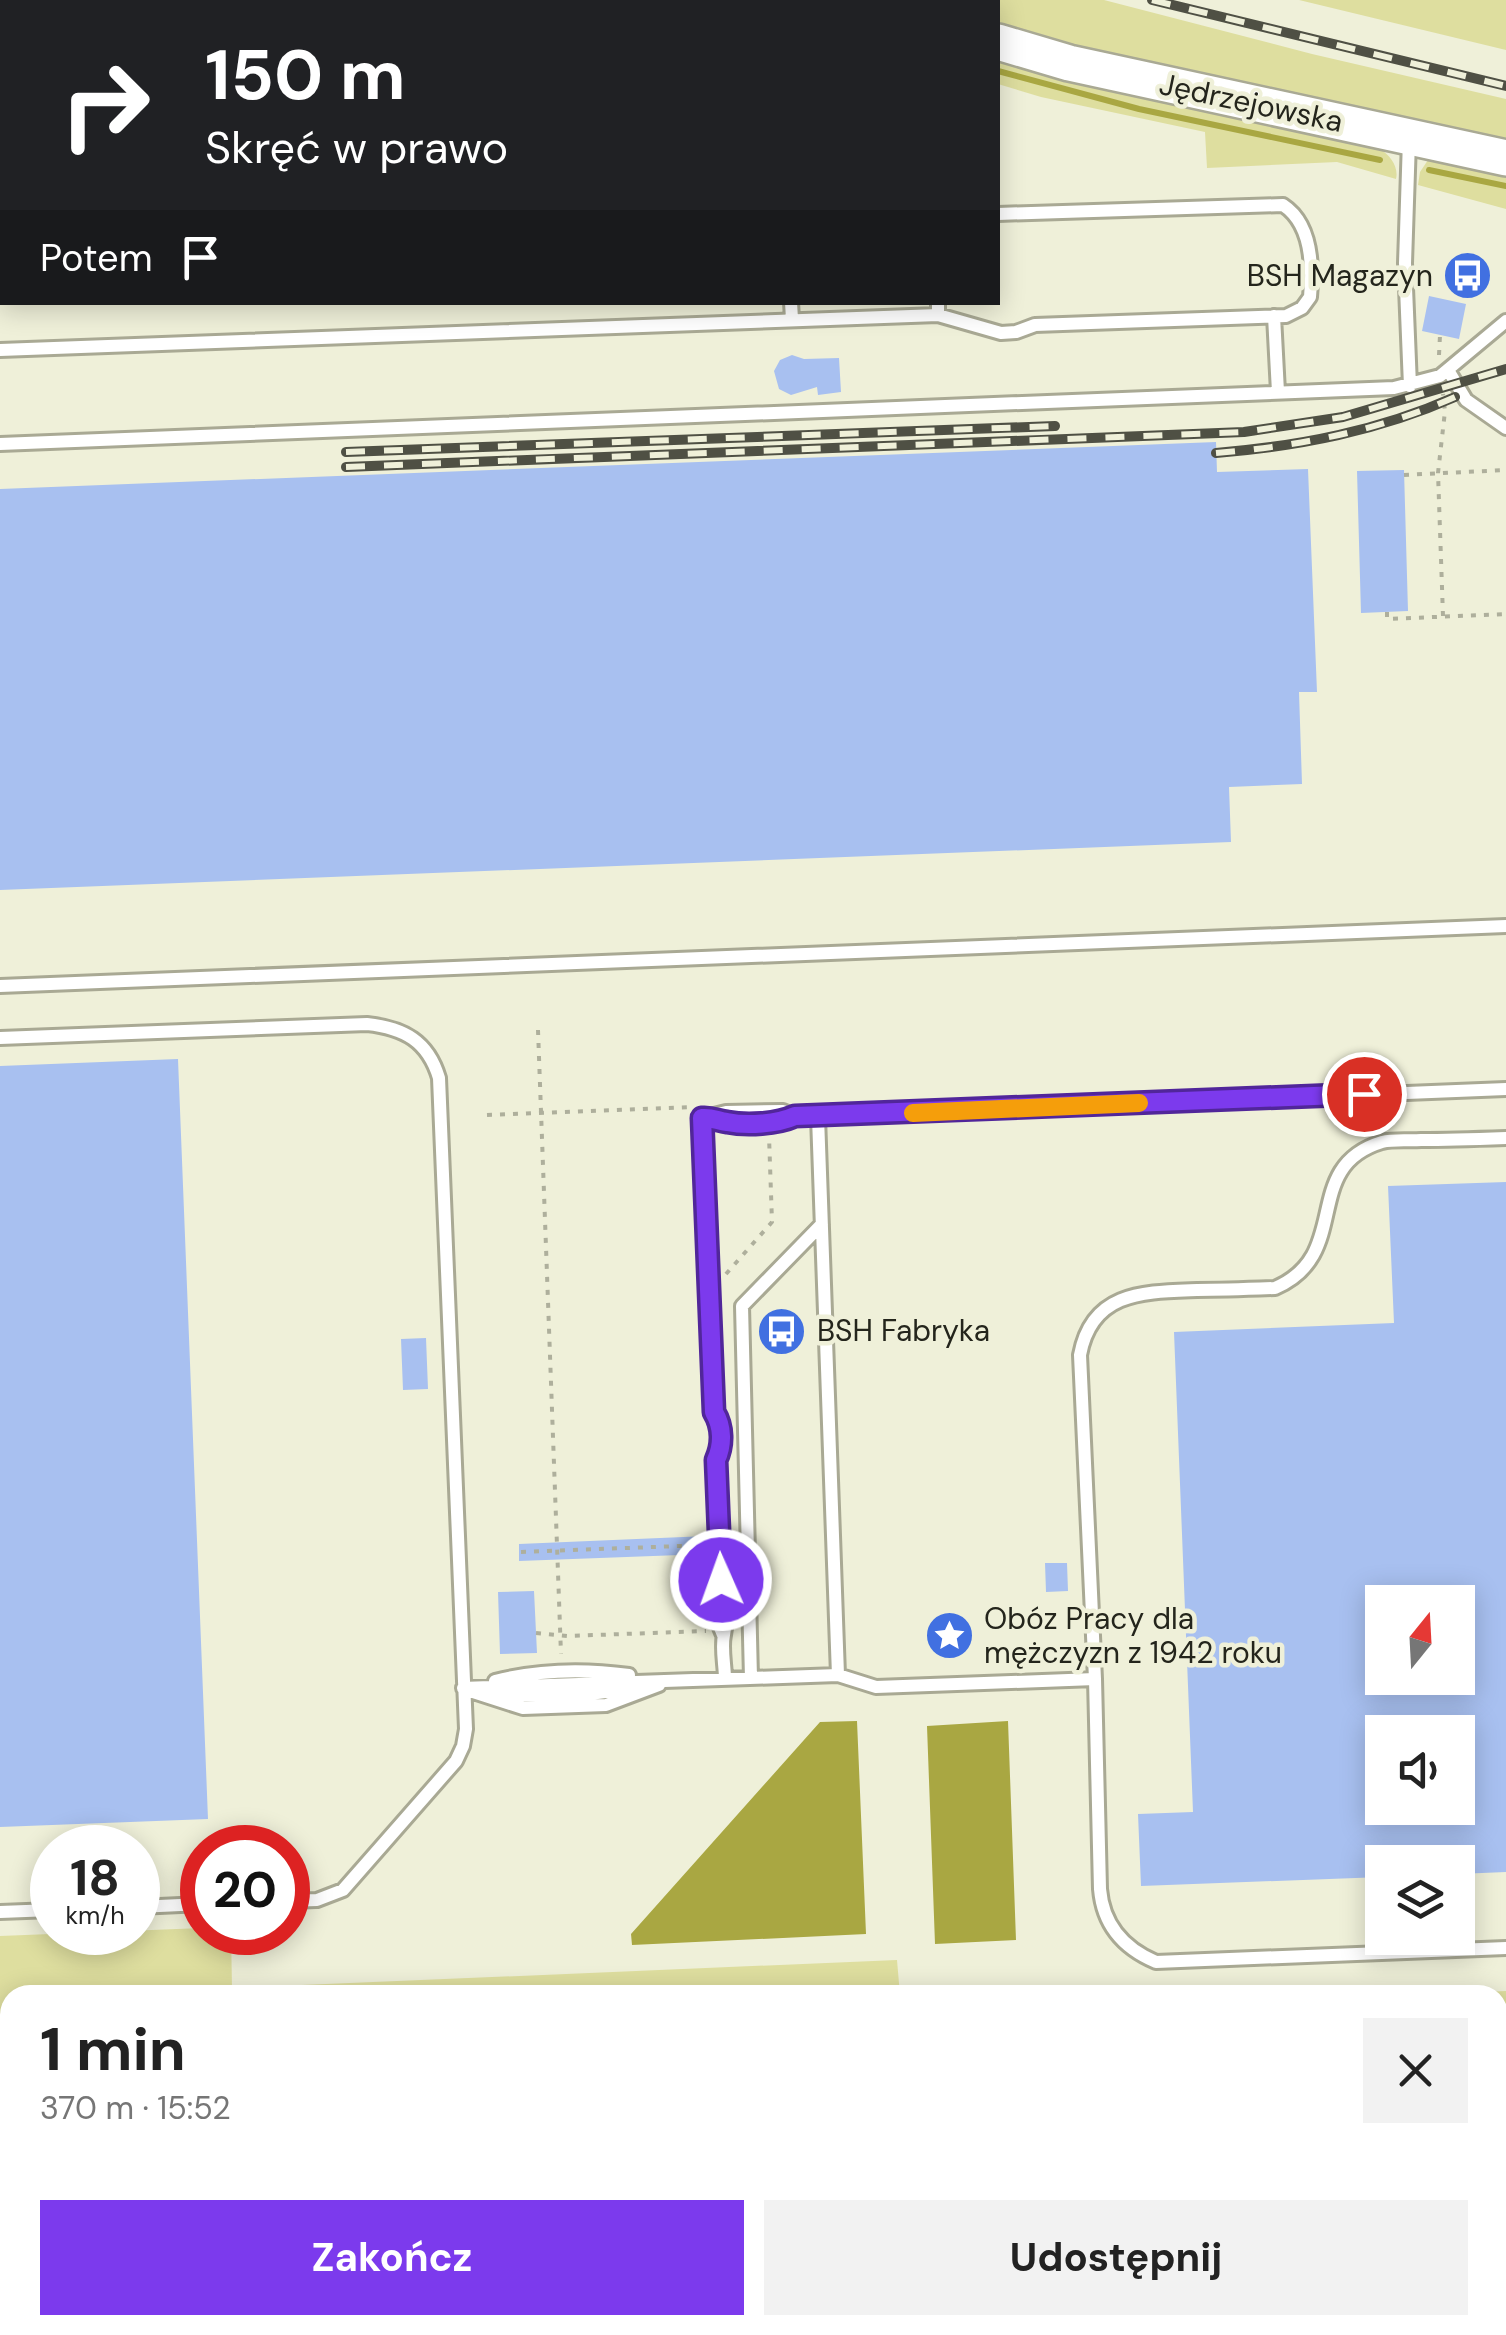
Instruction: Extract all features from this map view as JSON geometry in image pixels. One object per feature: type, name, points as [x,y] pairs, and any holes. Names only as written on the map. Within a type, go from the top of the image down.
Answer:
[{"type":"street","name":"Jędrzejowska","points":[[1000,43],[1068,63],[1506,158]]},
{"type":"lane","points":[[1410,137],[1405,263],[1410,386]]},
{"type":"lane","points":[[0,350],[792,319],[938,308],[1009,334],[1034,325],[1286,316],[1302,308],[1310,298],[1306,233],[1295,214],[1283,205],[1000,214]]},
{"type":"lane","points":[[792,305],[792,319]]},
{"type":"lane","points":[[1274,316],[1278,392]]},
{"type":"lane","points":[[0,444],[1410,386],[1444,373],[1506,321]]},
{"type":"lane","points":[[1444,373],[1466,400],[1506,428]]},
{"type":"lane","points":[[0,986],[1502,925]]},
{"type":"lane","points":[[0,1038],[367,1024],[388,1026],[410,1035],[423,1045],[434,1062],[438,1078],[466,1728],[456,1760],[342,1890],[310,1900]]},
{"type":"lane","points":[[725,1679],[724,1635],[718,1624],[716,1600],[721,1584],[716,1460],[721,1449],[720,1422],[714,1412],[702,1118],[726,1112],[783,1111],[795,1116],[818,1116],[1506,1088]]},
{"type":"lane","points":[[818,1116],[838,1675]]},
{"type":"lane","points":[[1506,1138],[1384,1142],[1362,1153],[1336,1179],[1329,1194],[1319,1248],[1290,1282],[1275,1288],[1146,1292],[1114,1302],[1099,1314],[1082,1342],[1080,1355],[1101,1906],[1114,1931],[1140,1955],[1156,1962],[1506,1948]]},
{"type":"lane","points":[[752,1678],[742,1306],[822,1224]]},
{"type":"lane","points":[[463,1688],[521,1674],[604,1672],[672,1680]]},
{"type":"lane","points":[[463,1688],[838,1675],[876,1687],[1095,1680]]},
{"type":"lane","points":[[463,1688],[523,1708],[606,1704],[672,1680]]},
{"type":"lane","points":[[0,1912],[30,1911]]},
{"type":"path","points":[[1440,335],[1446,411],[1438,473],[1443,616]]},
{"type":"path","points":[[1404,474],[1506,470]]},
{"type":"path","points":[[1386,612],[1387,619],[1506,614]]},
{"type":"path","points":[[538,1030],[562,1673]]},
{"type":"path","points":[[520,1552],[720,1544]]},
{"type":"green space","points":[[1000,0],[1104,0],[1506,99],[1506,145],[1000,29]]},
{"type":"green space","points":[[1299,0],[1506,0],[1506,50]]},
{"type":"green space","points":[[1000,62],[1090,86],[1380,149],[1393,162],[1396,179],[1337,162],[1207,168],[1205,132],[1000,85]]},
{"type":"green space","points":[[1428,160],[1506,176],[1506,209],[1418,185]]},
{"type":"green space","points":[[180,1929],[180,1955],[231,1955],[232,1985],[0,1985],[0,1936],[30,1935],[30,1955],[160,1955],[160,1930]]},
{"type":"green space","points":[[897,1960],[899,1985],[303,1985]]},
{"type":"shaded area","points":[[857,1721],[866,1934],[632,1945],[631,1934],[820,1722]]},
{"type":"shaded area","points":[[1008,1721],[1016,1940],[935,1944],[927,1726]]},
{"type":"building","points":[[1429,296],[1466,304],[1459,339],[1422,331]]},
{"type":"building","points":[[792,355],[804,359],[839,358],[841,392],[818,395],[817,387],[791,395],[779,389],[774,371],[780,360]]},
{"type":"building","points":[[1216,442],[1217,472],[1308,469],[1317,692],[1299,692],[1302,784],[1229,787],[1231,842],[0,890],[0,489]]},
{"type":"building","points":[[1404,470],[1408,611],[1361,613],[1357,471]]},
{"type":"building","points":[[178,1059],[208,1819],[0,1827],[0,1066]]},
{"type":"building","points":[[1506,1182],[1506,1872],[1475,1873],[1475,1845],[1365,1845],[1365,1878],[1141,1886],[1138,1814],[1193,1812],[1174,1332],[1394,1323],[1388,1186]]},
{"type":"building","points":[[426,1338],[428,1389],[403,1390],[401,1339]]},
{"type":"building","points":[[707,1536],[707,1554],[519,1561],[519,1544]]},
{"type":"building","points":[[1045,1563],[1067,1563],[1068,1591],[1046,1592]]},
{"type":"building","points":[[534,1591],[537,1653],[500,1654],[498,1592]]},
{"type":"waterway","points":[[1000,72],[1139,109],[1380,160]]},
{"type":"waterway","points":[[1429,170],[1506,186]]},
{"type":"railway","points":[[1152,0],[1506,86]]},
{"type":"railway","points":[[346,467],[1244,432],[1343,417],[1506,369]]},
{"type":"railway","points":[[1216,453],[1338,435],[1397,419],[1455,397]]},
{"type":"railway","points":[[346,452],[1055,426]]},
{"type":"slow traffic","points":[[913,1113],[1139,1103]]},
{"type":"place","name":"BSH Magazyn","points":[[1468,276]]},
{"type":"place","name":"BSH Fabryka","points":[[782,1331]]},
{"type":"place","name":"Obóz Pracy dla mężczyzn z 1942 roku","points":[[949,1636]]},
{"type":"route","points":[[721,1580],[716,1460],[721,1449],[720,1422],[714,1412],[702,1118],[727,1122],[783,1121],[795,1116],[1364,1094]]}]
